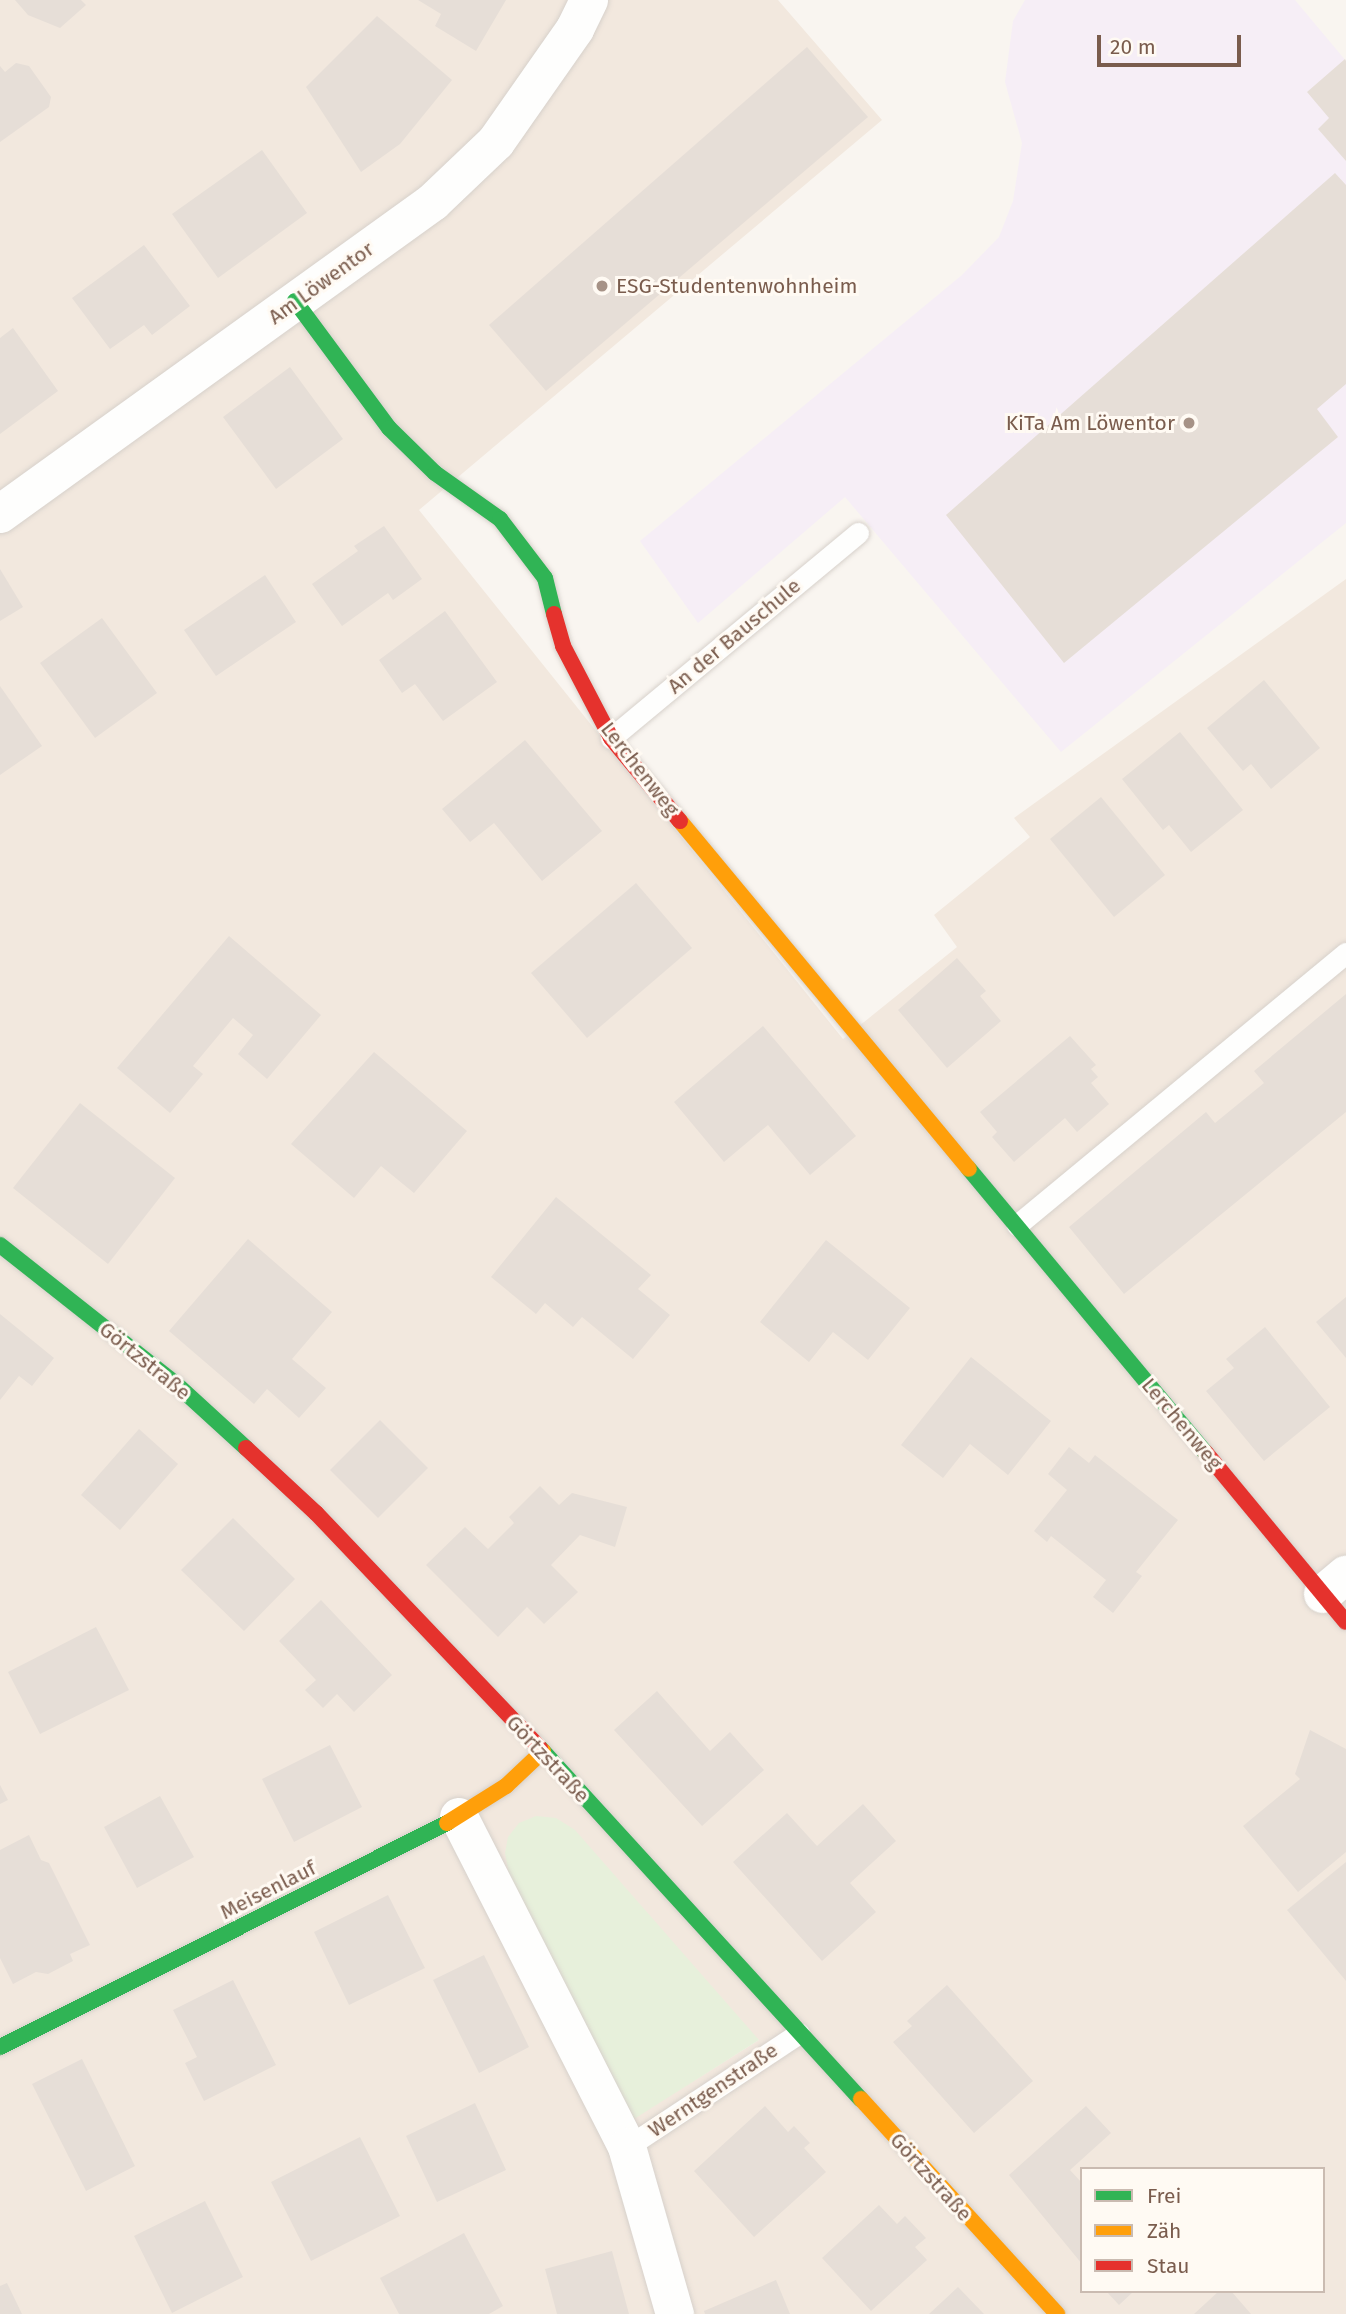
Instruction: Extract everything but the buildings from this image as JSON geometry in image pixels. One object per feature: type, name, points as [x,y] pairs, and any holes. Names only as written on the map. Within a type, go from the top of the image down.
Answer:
[{"type":"street","name":"Am Löwentor","points":[[0,514],[433,202],[496,142],[575,29],[589,0]]},
{"type":"street","name":"Lerchenweg","points":[[295,301],[389,428],[435,473],[500,519],[545,578],[563,646],[611,738],[1017,1225],[1338,1597]]},
{"type":"street","name":"Görtzstraße","points":[[0,1244],[176,1384],[316,1513],[543,1751],[1057,2314]]},
{"type":"street","name":"Meisenlauf","points":[[0,2047],[459,1817],[506,1786],[543,1751]]},
{"type":"street","points":[[459,1817],[627,2147],[675,2314]]},
{"type":"lane","name":"An der Bauschule","points":[[611,738],[858,533]]},
{"type":"lane","points":[[1017,1225],[1346,953]]},
{"type":"lane","name":"Werntgenstraße","points":[[627,2147],[799,2032]]},
{"type":"shaded area","points":[[0,0],[778,0],[882,120],[419,510],[843,1039],[957,947],[934,915],[1030,837],[1014,818],[1346,579],[1346,2314],[0,2314]],"holes":[[[509,1875],[759,2040],[634,2118]]]},
{"type":"shaded area","points":[[1025,0],[1295,0],[1346,61],[1346,523],[1061,752],[845,497],[698,623],[640,541],[962,275],[999,237],[1013,201],[1022,143],[1005,82],[1013,21]]},
{"type":"green space","points":[[536,1816],[556,1818],[575,1830],[759,2040],[634,2119],[509,1875],[505,1853],[508,1837],[519,1823]]},
{"type":"traffic: fast","points":[[295,301],[389,428],[435,473],[500,519],[545,578],[554,614]]},
{"type":"traffic: fast","points":[[969,1169],[1206,1453]]},
{"type":"traffic: fast","points":[[0,1245],[176,1384],[246,1448]]},
{"type":"traffic: fast","points":[[540,1748],[861,2099]]},
{"type":"traffic: fast","points":[[0,2047],[447,1823]]},
{"type":"traffic: slow","points":[[680,821],[969,1169]]},
{"type":"traffic: slow","points":[[447,1823],[506,1786],[543,1751]]},
{"type":"traffic: slow","points":[[861,2099],[1057,2314]]},
{"type":"traffic: jam","points":[[554,614],[563,646],[611,738],[680,821]]},
{"type":"traffic: jam","points":[[246,1448],[316,1513],[540,1748]]},
{"type":"traffic: jam","points":[[1206,1453],[1346,1622]]},
{"type":"place","name":"ESG-Studentenwohnheim","points":[[602,286]]},
{"type":"place","name":"KiTa Am Löwentor","points":[[1189,423]]}]
